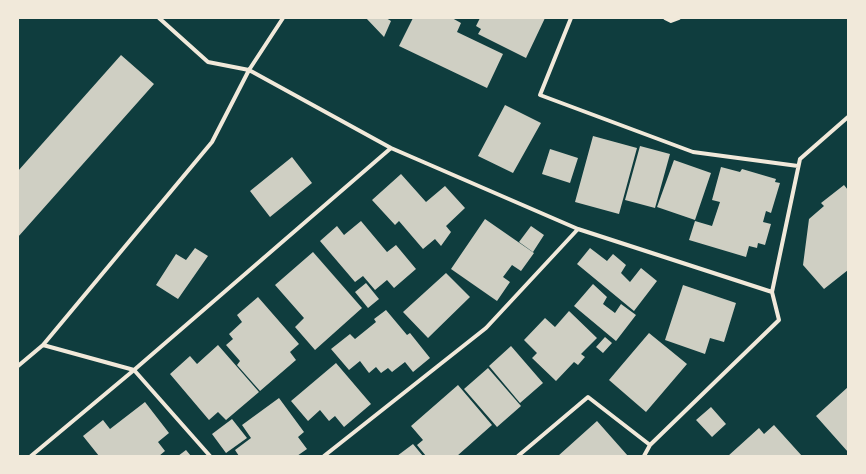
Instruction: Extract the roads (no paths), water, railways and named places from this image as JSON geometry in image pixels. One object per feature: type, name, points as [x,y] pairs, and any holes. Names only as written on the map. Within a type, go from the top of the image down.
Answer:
[{"type":"street","points":[[159,18],[208,62],[249,70],[391,148],[578,229],[772,292]]},
{"type":"street","points":[[18,366],[43,345],[212,142],[249,70],[283,18]]},
{"type":"street","points":[[571,18],[540,95],[694,152],[798,166]]},
{"type":"street","points":[[666,18],[671,21],[679,18]]},
{"type":"street","points":[[644,456],[650,445],[779,320],[772,292],[800,159],[848,117]]},
{"type":"street","points":[[31,456],[134,370],[391,148]]},
{"type":"street","points":[[324,456],[486,328],[578,229]]},
{"type":"street","points":[[43,345],[134,370],[210,456]]},
{"type":"street","points":[[518,456],[588,397],[650,445]]}]
